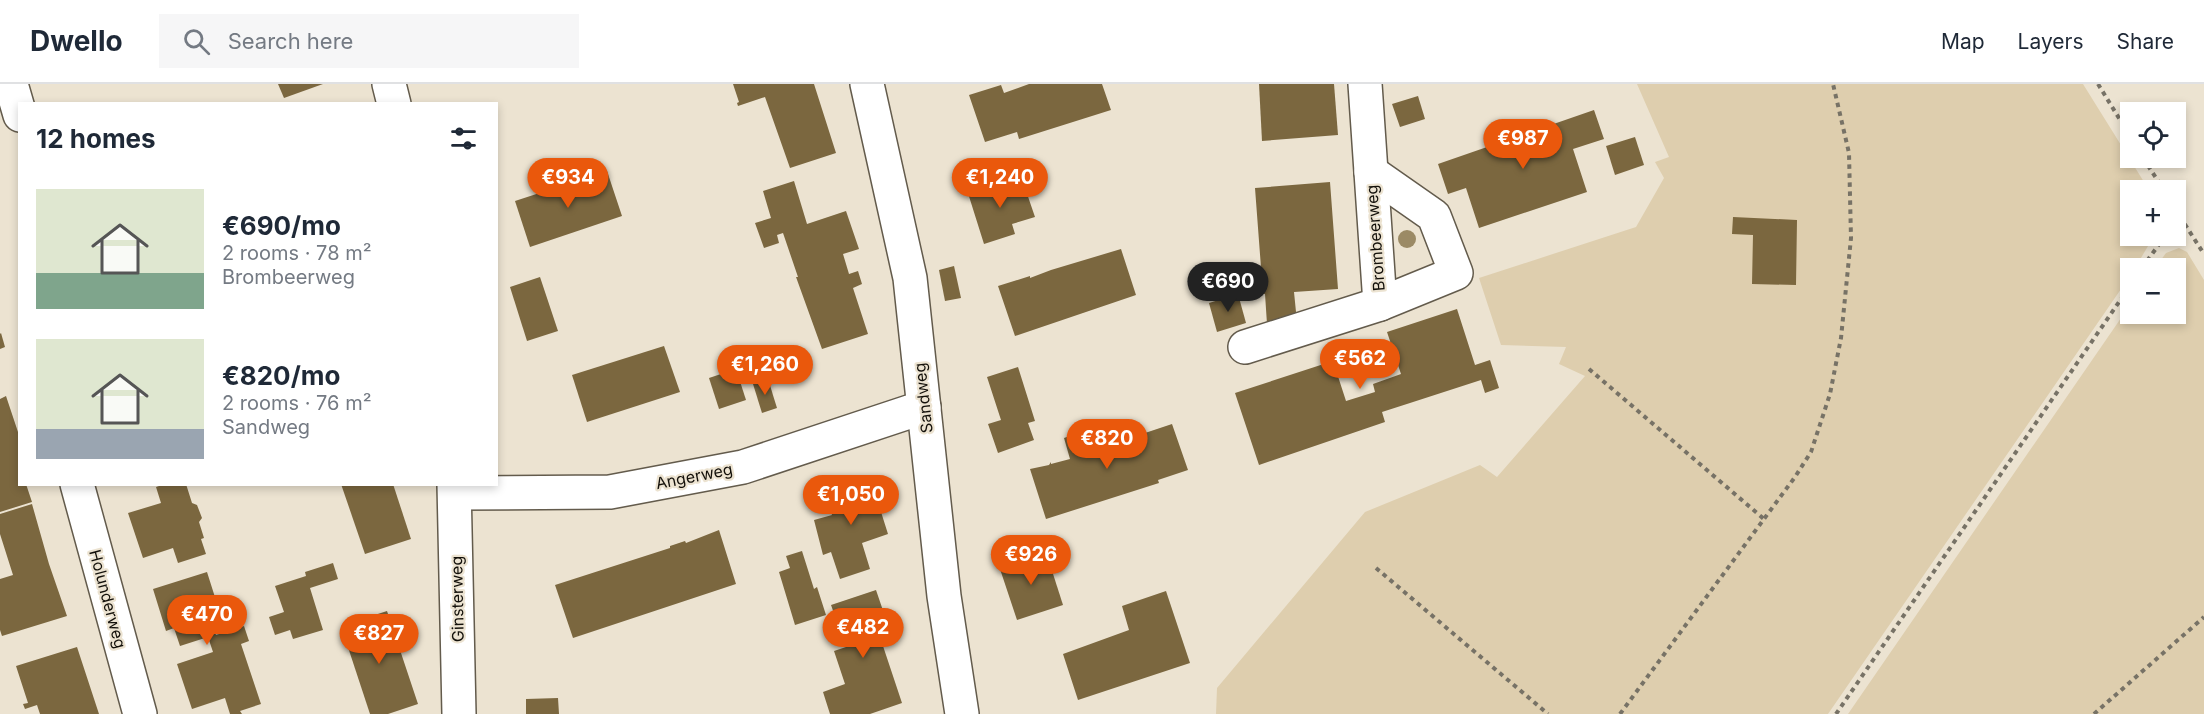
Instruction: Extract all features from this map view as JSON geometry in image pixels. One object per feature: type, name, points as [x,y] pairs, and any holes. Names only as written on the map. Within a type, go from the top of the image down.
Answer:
[{"type":"street","points":[[10,84],[18,109]]},
{"type":"street","points":[[389,84],[394,102]]},
{"type":"street","name":"Sandweg","points":[[867,84],[910,278],[944,596],[962,714]]},
{"type":"street","name":"Brombeerweg","points":[[1365,84],[1380,304]]},
{"type":"street","name":"Brombeerweg","points":[[1245,347],[1380,304],[1456,273],[1434,216],[1371,172]]},
{"type":"street","name":"Angerweg","points":[[454,489],[610,492],[743,467],[924,407]]},
{"type":"street","name":"Holunderweg","points":[[78,486],[140,714]]},
{"type":"street","name":"Ginsterweg","points":[[454,489],[459,714]]},
{"type":"path","points":[[1620,714],[1811,452],[1830,394],[1841,338],[1851,238],[1849,153],[1833,84]]},
{"type":"path","points":[[2098,84],[2120,120]]},
{"type":"path","points":[[2186,226],[2204,254]]},
{"type":"path","points":[[1836,714],[2120,301]]},
{"type":"path","points":[[1589,369],[1764,519]]},
{"type":"path","points":[[1376,568],[1548,714]]},
{"type":"path","points":[[2094,714],[2204,617]]},
{"type":"shaded area","points":[[1637,84],[2083,84],[2120,143],[2120,168],[2135,168],[2143,180],[2120,180],[2120,246],[2148,246],[2141,258],[2120,258],[2120,291],[1828,714],[1216,714],[1217,688],[1365,512],[1480,465],[1497,477],[1585,376],[1559,364],[1566,347],[1501,345],[1479,278],[1636,227],[1664,178],[1655,162],[1669,157]]},
{"type":"shaded area","points":[[2179,248],[2187,252],[2204,280],[2204,714],[1848,714],[2120,320],[2120,324],[2186,324],[2186,258],[2162,258],[2166,253]]},
{"type":"building","points":[[278,84],[323,84],[284,98]]},
{"type":"building","points":[[733,84],[814,84],[836,153],[790,168],[765,97],[738,106],[739,102]]},
{"type":"building","points":[[1029,84],[1102,84],[1111,110],[1019,139],[1017,132],[985,142],[969,95],[1001,85],[1004,93]]},
{"type":"building","points":[[1259,84],[1334,84],[1338,135],[1262,141]]},
{"type":"building","points":[[1418,96],[1425,119],[1400,127],[1392,104]]},
{"type":"building","points":[[1594,110],[1604,139],[1573,149],[1587,192],[1479,228],[1466,188],[1448,194],[1438,164]]},
{"type":"building","points":[[1635,137],[1644,165],[1615,175],[1606,146]]},
{"type":"building","points":[[607,171],[622,216],[530,247],[515,201]]},
{"type":"building","points":[[998,180],[1000,189],[1023,182],[1035,217],[1012,224],[1015,234],[984,244],[967,190]]},
{"type":"building","points":[[794,181],[807,224],[846,211],[859,249],[843,254],[849,274],[858,271],[862,284],[853,288],[868,334],[822,349],[783,233],[777,235],[779,243],[764,248],[755,223],[771,218],[763,191]]},
{"type":"building","points":[[1330,182],[1338,289],[1294,292],[1297,322],[1267,324],[1255,188]]},
{"type":"building","points":[[1733,217],[1797,220],[1796,285],[1752,284],[1753,235],[1732,234]]},
{"type":"building","points":[[1121,249],[1136,295],[1015,336],[998,286]]},
{"type":"building","points":[[954,266],[961,298],[945,301],[939,270]]},
{"type":"building","points":[[540,277],[558,331],[527,341],[510,287]]},
{"type":"building","points":[[1238,294],[1246,323],[1217,332],[1209,303]]},
{"type":"building","points":[[1457,309],[1475,365],[1490,360],[1499,388],[1485,393],[1481,380],[1382,412],[1385,422],[1259,465],[1235,393],[1333,361],[1346,401],[1375,392],[1373,384],[1401,374],[1387,332]]},
{"type":"building","points":[[0,334],[5,347],[0,349]]},
{"type":"building","points":[[664,346],[680,392],[587,422],[572,375]]},
{"type":"building","points":[[1018,367],[1035,421],[1028,423],[1034,440],[998,453],[988,424],[1001,420],[987,377]]},
{"type":"building","points":[[736,369],[746,400],[719,409],[709,378]]},
{"type":"building","points":[[768,379],[777,408],[762,413],[753,384]]},
{"type":"building","points":[[6,396],[18,432],[18,486],[27,486],[32,502],[0,512],[0,399]]},
{"type":"building","points":[[1172,424],[1188,470],[1158,480],[1159,483],[1046,519],[1030,469],[1070,459],[1064,438],[1090,429],[1096,448],[1139,435],[1139,432],[1142,434]]},
{"type":"building","points":[[870,477],[888,534],[862,543],[870,569],[840,579],[831,552],[823,555],[814,520],[832,515],[831,512],[834,511],[828,493],[825,494],[825,492]]},
{"type":"building","points":[[187,486],[192,503],[197,505],[202,518],[199,522],[206,554],[178,563],[173,548],[143,558],[128,513],[161,503],[156,487]]},
{"type":"building","points":[[342,486],[394,486],[411,539],[365,554]]},
{"type":"building","points":[[32,504],[67,616],[2,636],[0,579],[13,575],[0,534],[0,514]]},
{"type":"building","points":[[719,530],[736,584],[573,638],[555,585],[670,548],[670,546],[685,541],[686,543]]},
{"type":"building","points":[[802,551],[814,589],[817,587],[826,615],[795,625],[779,572],[790,568],[786,556]]},
{"type":"building","points":[[1046,552],[1063,605],[1017,620],[999,566]]},
{"type":"building","points":[[333,563],[338,579],[310,588],[323,630],[293,639],[290,630],[275,635],[269,617],[284,612],[275,586],[306,576],[305,572]]},
{"type":"building","points":[[207,572],[220,613],[210,617],[216,635],[244,626],[249,641],[241,644],[261,704],[240,711],[242,714],[230,714],[225,698],[192,709],[177,664],[213,652],[208,637],[180,646],[174,628],[166,631],[153,589]]},
{"type":"building","points":[[876,590],[891,634],[880,637],[902,703],[870,714],[830,714],[823,692],[845,684],[834,651],[846,647],[831,605]]},
{"type":"building","points":[[1166,591],[1190,663],[1078,700],[1063,654],[1129,630],[1122,606]]},
{"type":"building","points":[[387,611],[418,704],[388,714],[370,714],[341,626]]},
{"type":"building","points":[[77,647],[99,714],[40,714],[37,705],[25,709],[23,704],[28,703],[16,666]]},
{"type":"building","points":[[558,698],[559,714],[526,714],[526,699]]}]
